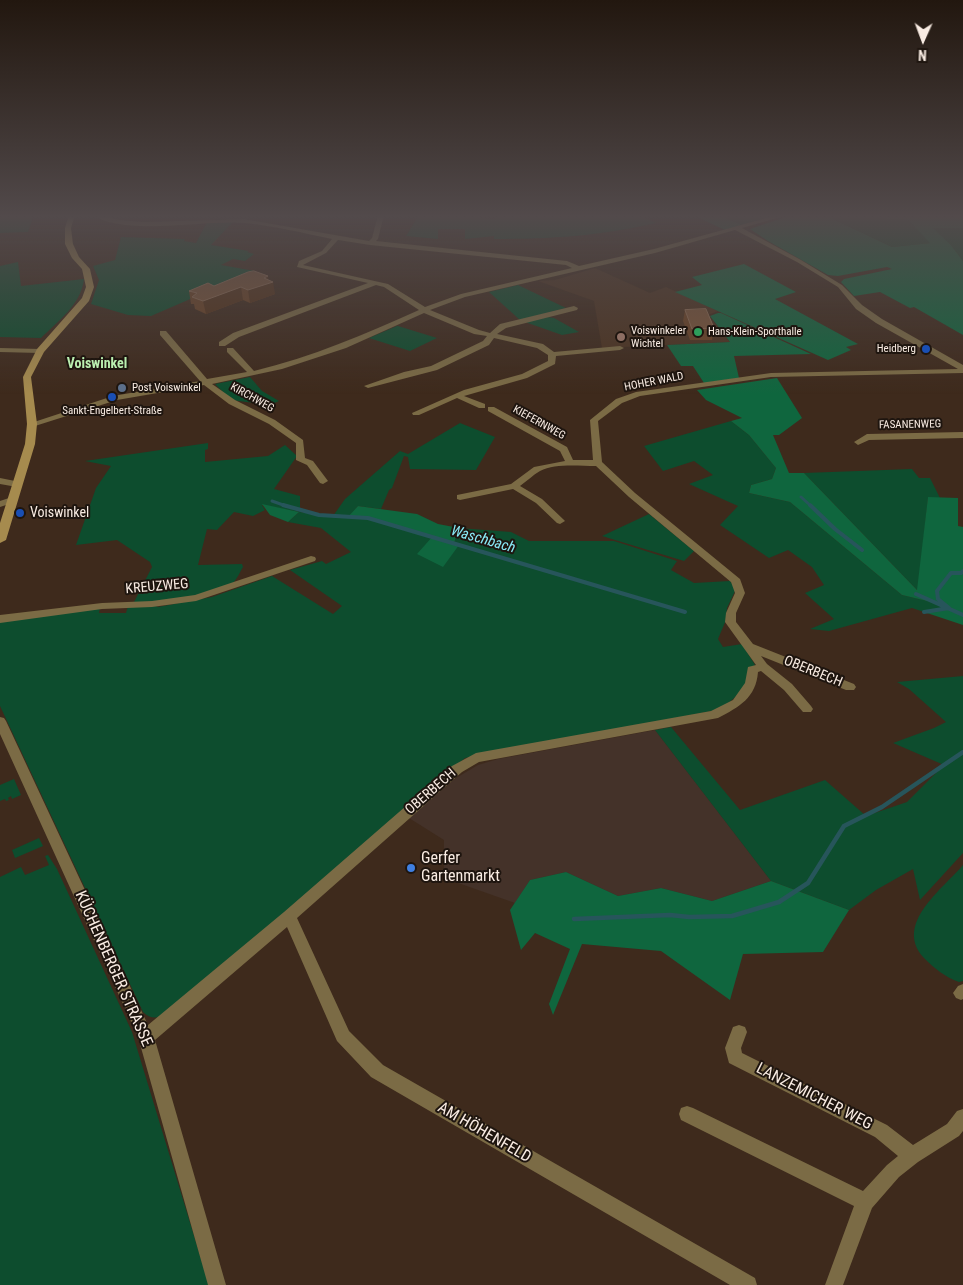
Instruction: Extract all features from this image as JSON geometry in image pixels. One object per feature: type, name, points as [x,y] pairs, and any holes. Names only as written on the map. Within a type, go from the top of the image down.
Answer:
[{"type":"main road","points":[[0,540],[30,444],[32,424],[27,377],[40,351],[86,299],[90,287],[87,275]]},
{"type":"street","points":[[340,275],[391,288],[424,310],[477,332],[540,346],[552,354],[620,348]]},
{"type":"street","points":[[32,424],[51,420],[106,400],[252,374],[327,352],[463,295],[552,275]]},
{"type":"street","points":[[822,275],[840,286],[859,307],[879,321],[963,370]]},
{"type":"street","points":[[222,344],[236,336],[376,283]]},
{"type":"street","points":[[368,386],[434,368],[486,343],[503,326],[574,308]]},
{"type":"street","name":"KIRCHWEG","points":[[163,333],[206,383],[232,402],[272,422],[300,442],[301,460],[310,463],[323,481]]},
{"type":"street","points":[[0,350],[40,351]]},
{"type":"street","points":[[230,350],[252,374]]},
{"type":"street","points":[[416,413],[458,396],[538,372],[552,362],[552,354]]},
{"type":"street","name":"HOHER WALD","points":[[598,463],[594,420],[619,401],[639,394],[771,374],[963,370]]},
{"type":"street","points":[[458,396],[482,406]]},
{"type":"street","name":"KIEFERNWEG","points":[[491,409],[564,449],[570,463]]},
{"type":"street","name":"FASANENWEG","points":[[858,442],[867,437],[963,435]]},
{"type":"street","points":[[460,497],[514,486],[537,470],[555,464],[598,463]]},
{"type":"street","name":"OBERBECH","points":[[598,463],[632,495],[736,581],[740,588],[740,593],[731,612],[731,622],[763,667],[788,687],[807,710]]},
{"type":"street","points":[[0,481],[17,484]]},
{"type":"street","points":[[514,486],[539,501],[560,521]]},
{"type":"street","points":[[0,504],[12,500]]},
{"type":"street","name":"KREUZWEG","points":[[0,619],[102,606],[152,604],[196,598],[311,559]]},
{"type":"street","name":"OBERBECH","points":[[749,647],[850,687]]},
{"type":"street","name":"OBERBECH","points":[[146,1037],[289,916],[457,769],[476,758],[714,715],[737,702],[752,684],[752,670],[763,667]]},
{"type":"street","name":"KÜCHENBERGER STRASSE","points":[[0,721],[146,1037],[217,1285]]},
{"type":"street","name":"AM HÖHENFELD","points":[[289,916],[342,1036],[377,1071],[748,1285]]},
{"type":"street","name":"LANZEMICHER WEG","points":[[739,1032],[733,1048],[736,1058],[881,1131],[912,1156]]},
{"type":"street","points":[[687,1114],[865,1202]]},
{"type":"street","points":[[834,1285],[865,1202],[893,1170],[953,1130],[963,1117]]},
{"type":"shaded area","points":[[572,275],[610,275],[650,293],[666,287],[718,311],[708,315],[730,342],[602,348],[594,301],[538,281],[555,280]]},
{"type":"shaded area","points":[[655,730],[771,881],[712,901],[661,888],[618,896],[566,872],[530,880],[515,903],[444,878],[444,840],[409,818],[451,781],[478,765],[498,759]]},
{"type":"green space","points":[[0,275],[20,275],[21,286],[84,279],[74,305],[41,338],[0,337]]},
{"type":"green space","points":[[97,275],[246,275],[151,316],[128,315],[91,304],[99,280]]},
{"type":"green space","points":[[700,275],[764,275],[796,292],[775,299],[858,344],[846,347],[851,350],[828,360],[675,292],[702,285],[692,277]]},
{"type":"green space","points":[[863,275],[963,275],[963,335],[914,307],[910,308],[880,292],[854,296],[841,282],[844,279]]},
{"type":"green space","points":[[518,285],[566,308],[520,320],[489,292]]},
{"type":"green space","points":[[718,313],[811,354],[734,356],[739,378],[704,383],[693,366],[681,366],[667,345],[730,342],[710,316]]},
{"type":"green space","points":[[547,317],[554,318],[579,332],[562,335],[525,322]]},
{"type":"green space","points":[[397,326],[437,338],[410,351],[369,338]]},
{"type":"green space","points":[[250,377],[262,391],[279,401],[270,405],[231,400],[215,384]]},
{"type":"green space","points":[[777,378],[802,418],[779,435],[773,435],[789,473],[804,473],[917,590],[928,497],[958,498],[958,526],[963,527],[963,625],[924,612],[948,606],[902,595],[790,502],[749,493],[751,485],[772,479],[776,468],[749,435],[731,421],[742,418],[706,400],[697,390]]},
{"type":"green space","points":[[731,421],[749,435],[776,468],[772,479],[751,485],[749,493],[790,502],[902,595],[949,606],[924,612],[912,608],[829,631],[810,629],[834,619],[805,593],[824,585],[812,567],[788,550],[769,558],[720,525],[738,506],[689,484],[713,475],[694,461],[663,471],[644,446]]},
{"type":"green space","points":[[460,423],[495,437],[476,470],[410,469],[408,457],[404,456],[392,488],[389,490],[381,509],[358,506],[348,518],[368,518],[459,545],[454,543],[459,528],[511,532],[529,541],[614,541],[677,561],[671,570],[694,583],[730,581],[736,589],[727,608],[726,620],[718,639],[723,647],[742,644],[755,665],[750,669],[744,688],[728,703],[717,710],[465,758],[168,1014],[158,1017],[149,1016],[143,1012],[0,706],[0,621],[100,607],[99,613],[126,613],[128,606],[154,605],[158,607],[212,597],[272,576],[333,614],[342,606],[290,570],[322,561],[326,564],[351,552],[321,528],[288,522],[299,512],[262,505],[265,510],[253,516],[234,512],[217,530],[207,529],[198,565],[242,564],[243,567],[233,583],[225,588],[200,595],[171,600],[134,602],[152,567],[150,562],[117,540],[76,545],[96,488],[111,466],[85,461],[208,443],[208,449],[205,450],[205,462],[268,456],[285,445],[297,456],[274,489],[300,496],[300,512],[333,516],[345,499],[400,451],[408,454]]},
{"type":"green space","points":[[912,469],[919,478],[930,478],[940,498],[928,498],[918,591],[804,473]]},
{"type":"green space","points":[[262,504],[299,512],[288,522],[270,515]]},
{"type":"green space","points":[[358,506],[417,514],[438,524],[459,528],[454,543],[459,545],[443,567],[417,554],[433,536],[405,530],[368,518],[347,518]]},
{"type":"green space","points":[[649,514],[694,551],[684,561],[602,536]]},
{"type":"green space","points":[[963,676],[963,853],[920,900],[913,869],[876,890],[849,910],[771,881],[655,730],[671,727],[740,810],[825,780],[866,816],[907,802],[944,765],[893,743],[946,722],[909,689],[897,682]]},
{"type":"green space","points":[[14,779],[21,795],[12,799],[11,796],[8,798],[9,800],[0,801],[0,785]]},
{"type":"green space","points":[[39,838],[43,846],[15,858],[12,850]]},
{"type":"green space","points":[[48,855],[57,869],[132,1032],[209,1285],[0,1285],[0,877],[21,867],[25,875],[49,865],[45,856]]},
{"type":"green space","points":[[963,865],[963,981],[959,982],[940,972],[924,958],[916,945],[914,932],[917,920],[924,908]]},
{"type":"green space","points":[[566,872],[618,896],[661,888],[712,901],[771,881],[849,910],[823,952],[743,954],[730,1000],[661,951],[582,944],[553,1015],[549,1004],[570,949],[535,933],[521,950],[510,910],[530,880]]},
{"type":"building","points":[[241,275],[265,275],[268,276],[264,278],[273,282],[248,290],[241,287],[203,301],[192,297],[197,293],[189,291],[208,283],[214,286]]},
{"type":"building","points":[[706,309],[714,328],[692,329],[685,310]]},
{"type":"waterway","points":[[801,497],[811,506]]},
{"type":"waterway","name":"Waschbach","points":[[272,501],[284,505]]},
{"type":"waterway","name":"Waschbach","points":[[284,505],[319,515],[368,518],[685,612]]},
{"type":"waterway","points":[[810,505],[835,529],[862,550]]},
{"type":"waterway","points":[[948,608],[938,599],[937,591],[951,573],[961,573],[963,571]]},
{"type":"waterway","points":[[916,594],[948,608]]},
{"type":"waterway","name":"Waschbach","points":[[924,612],[948,608]]},
{"type":"waterway","name":"Waschbach","points":[[948,608],[963,615]]},
{"type":"waterway","points":[[574,919],[670,915],[689,917],[732,916],[779,902],[808,883],[844,826],[882,807],[963,752]]},
{"type":"place","name":"Hans-Klein-Sporthalle","points":[[698,332]]},
{"type":"place","name":"Voiswinkeler Wichtel","points":[[621,337]]},
{"type":"place","name":"Heidberg","points":[[926,349]]},
{"type":"place","name":"Post Voiswinkel","points":[[122,388]]},
{"type":"place","name":"Sankt-Engelbert-Straße","points":[[112,397]]},
{"type":"place","name":"Voiswinkel","points":[[20,513]]},
{"type":"place","name":"Gerfer Gartenmarkt","points":[[411,868]]},
{"type":"district","name":"Voiswinkel","points":[[97,364]]}]
